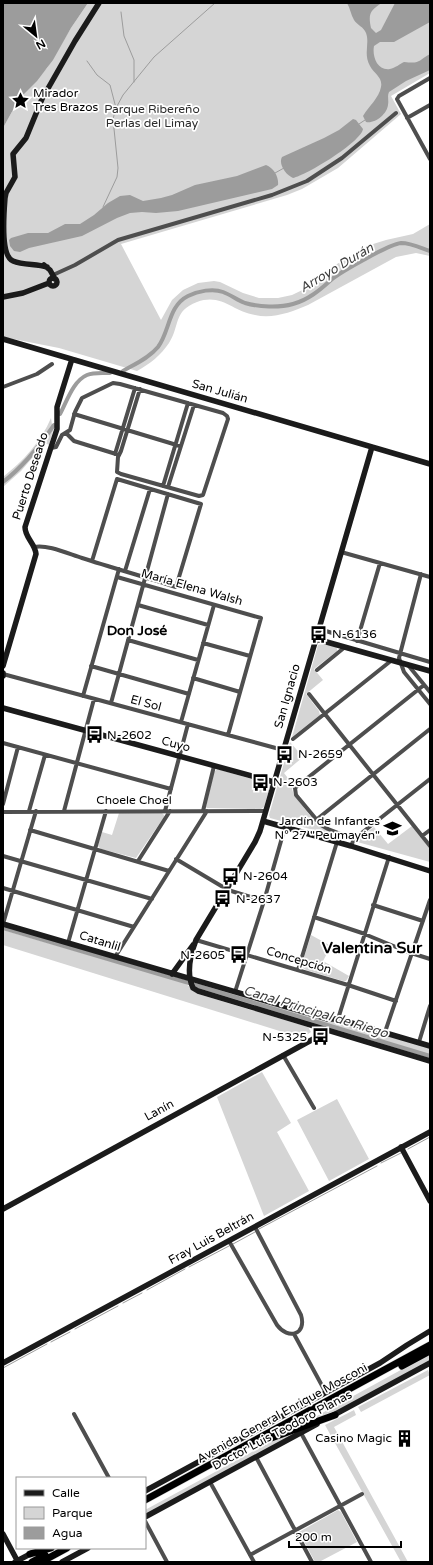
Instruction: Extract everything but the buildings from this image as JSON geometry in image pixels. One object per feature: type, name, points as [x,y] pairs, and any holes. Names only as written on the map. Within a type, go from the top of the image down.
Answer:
[{"type":"highway","name":"Avenida General Enrique Mosconi","points":[[146,1499],[430,1345]]},
{"type":"highway","name":"Avenida General Enrique Mosconi","points":[[146,1505],[430,1351]]},
{"type":"highway","points":[[263,1441],[335,1415]]},
{"type":"highway","points":[[30,1554],[48,1549]]},
{"type":"highway","points":[[32,1562],[56,1549]]},
{"type":"highway","points":[[41,1562],[65,1549]]},
{"type":"street","points":[[3,297],[20,294],[49,283],[53,286],[58,282],[46,267],[34,261],[17,262],[8,258],[5,243],[5,198],[16,174],[12,156],[13,152],[26,138],[42,99],[75,41],[99,3]]},
{"type":"street","points":[[430,78],[397,98],[397,102],[428,152],[430,159]]},
{"type":"street","points":[[407,118],[430,104]]},
{"type":"street","points":[[54,277],[118,240],[272,196],[307,181],[342,158],[396,113]]},
{"type":"street","name":"San Julián","points":[[3,339],[430,464]]},
{"type":"street","name":"Puerto Deseado","points":[[34,547],[26,534],[25,527],[57,427],[57,407],[72,359]]},
{"type":"street","points":[[3,387],[37,374],[52,364]]},
{"type":"street","points":[[50,448],[57,446],[62,435],[70,429],[79,401],[83,397],[111,384],[118,383],[226,414],[228,419],[203,496],[165,487],[117,472],[116,455],[134,388]]},
{"type":"street","points":[[116,455],[122,451],[140,389]]},
{"type":"street","points":[[165,487],[175,445],[188,403]]},
{"type":"street","points":[[165,487],[194,404]]},
{"type":"street","points":[[74,414],[180,446]]},
{"type":"street","points":[[66,433],[74,441],[116,455]]},
{"type":"street","name":"San Ignacio","points":[[172,974],[196,940],[255,842],[263,821],[372,447]]},
{"type":"street","points":[[92,561],[117,479],[168,494],[111,703]]},
{"type":"street","points":[[125,571],[150,489]]},
{"type":"street","name":"María Elena Walsh","points":[[34,547],[44,546],[176,587],[201,504],[168,494]]},
{"type":"street","points":[[3,666],[35,556],[34,547]]},
{"type":"street","points":[[341,552],[430,577]]},
{"type":"street","points":[[357,640],[380,563]]},
{"type":"street","points":[[83,696],[119,570]]},
{"type":"street","points":[[421,574],[399,653],[400,663],[404,672],[430,704]]},
{"type":"street","name":"María Elena Walsh","points":[[117,577],[261,618],[250,656]]},
{"type":"street","points":[[138,605],[208,625]]},
{"type":"street","points":[[181,722],[214,605]]},
{"type":"street","points":[[318,629],[430,662]]},
{"type":"street","points":[[316,639],[430,671]]},
{"type":"street","points":[[128,640],[198,660]]},
{"type":"street","points":[[203,643],[250,656],[228,735]]},
{"type":"street","points":[[316,670],[345,647]]},
{"type":"street","points":[[293,739],[392,660]]},
{"type":"street","points":[[408,665],[430,692]]},
{"type":"street","points":[[91,666],[189,694]]},
{"type":"street","name":"El Sol","points":[[3,674],[283,750]]},
{"type":"street","points":[[193,678],[240,692]]},
{"type":"street","points":[[354,839],[328,829],[316,820],[296,795],[295,790],[297,785],[424,684]]},
{"type":"street","points":[[309,694],[430,846]]},
{"type":"street","points":[[64,811],[94,699]]},
{"type":"street","name":"Cuyo","points":[[3,708],[274,782]]},
{"type":"street","points":[[165,811],[188,724]]},
{"type":"street","points":[[316,820],[430,729]]},
{"type":"street","points":[[3,743],[171,789]]},
{"type":"street","points":[[3,804],[18,747]]},
{"type":"street","points":[[29,812],[45,755]]},
{"type":"street","points":[[115,957],[205,811],[214,766]]},
{"type":"street","points":[[351,846],[354,839],[430,779]]},
{"type":"street","points":[[3,924],[36,811]]},
{"type":"street","points":[[68,943],[106,811]]},
{"type":"street","points":[[138,861],[170,811]]},
{"type":"street","name":"Choele Choel","points":[[3,812],[266,811]]},
{"type":"street","points":[[263,821],[351,846],[430,871]]},
{"type":"street","points":[[235,992],[264,901],[285,827]]},
{"type":"street","points":[[30,830],[169,871]]},
{"type":"street","points":[[422,836],[430,830]]},
{"type":"street","points":[[298,970],[337,842]]},
{"type":"street","points":[[3,856],[152,899]]},
{"type":"street","points":[[338,1019],[389,858]]},
{"type":"street","points":[[176,859],[226,889],[264,901]]},
{"type":"street","points":[[3,888],[134,927]]},
{"type":"street","points":[[385,1032],[430,900]]},
{"type":"street","points":[[373,905],[423,921]]},
{"type":"street","points":[[314,917],[364,934],[412,954],[430,959]]},
{"type":"street","name":"Catanlil","points":[[3,924],[191,980],[328,1019],[338,1019],[430,1046]]},
{"type":"street","name":"San Ignacio","points":[[191,980],[191,956],[196,940]]},
{"type":"street","name":"Concepción","points":[[196,940],[348,985],[396,1001]]},
{"type":"street","points":[[191,980],[193,988],[198,991],[430,1061]]},
{"type":"street","points":[[419,1042],[430,1006]]},
{"type":"street","name":"Lanín","points":[[3,1209],[317,1037],[325,1029]]},
{"type":"street","points":[[283,1055],[314,1108]]},
{"type":"street","name":"Fray Luis Beltrán","points":[[3,1363],[430,1132]]},
{"type":"street","points":[[401,1148],[430,1201]]},
{"type":"street","points":[[229,1241],[276,1325],[286,1334],[294,1334],[301,1327],[301,1315],[255,1226]]},
{"type":"street","points":[[146,1490],[384,1361],[407,1345],[430,1332]]},
{"type":"street","points":[[294,1334],[326,1393]]},
{"type":"street","name":"Doctor Luis Teodoro Planas","points":[[146,1516],[430,1363]]},
{"type":"street","points":[[74,1414],[108,1477]]},
{"type":"street","points":[[301,1433],[371,1562]]},
{"type":"street","points":[[256,1458],[312,1562]]},
{"type":"street","points":[[210,1482],[254,1562]]},
{"type":"street","points":[[250,1555],[362,1494]]},
{"type":"street","points":[[146,1523],[167,1562]]},
{"type":"street","points":[[3,1534],[17,1562],[39,1549]]},
{"type":"street","points":[[62,1562],[86,1549]]},
{"type":"green space","name":"Parque Ribereño Perlas del Limay","points":[[88,3],[430,3],[430,73],[391,96],[401,114],[338,168],[302,189],[287,195],[121,244],[161,320],[172,300],[183,290],[198,283],[214,281],[220,282],[243,293],[259,298],[278,298],[292,295],[315,284],[337,264],[370,245],[413,234],[430,224],[430,256],[416,253],[396,257],[308,305],[282,314],[262,316],[247,313],[221,301],[206,300],[197,302],[189,306],[180,314],[169,343],[159,355],[137,371],[59,348],[3,337],[3,128],[19,99],[47,68]]},
{"type":"green space","points":[[51,418],[53,431],[49,445],[45,443],[21,471],[3,487],[3,477],[18,464],[37,443]]},
{"type":"green space","points":[[323,643],[336,646],[337,651],[314,669],[323,680],[306,694],[319,711],[320,715],[292,737],[318,645]]},
{"type":"green space","points":[[290,742],[303,757],[284,773],[294,786],[292,789],[294,795],[315,822],[326,830],[350,838],[361,836],[374,827],[388,844],[412,826],[430,849],[430,862],[270,818],[269,815]]},
{"type":"green space","points":[[217,769],[269,784],[270,787],[264,807],[261,809],[207,808],[214,772]]},
{"type":"green space","points":[[119,813],[162,813],[164,815],[136,858],[101,849],[98,846],[102,832],[112,835]]},
{"type":"green space","points":[[3,930],[185,983],[198,994],[308,1027],[311,1032],[302,1038],[3,945]]},
{"type":"green space","points":[[311,935],[331,946],[323,961],[349,976],[346,981],[303,968],[302,964]]},
{"type":"green space","points":[[197,983],[338,1021],[430,1048],[430,1059],[196,988],[195,986]]},
{"type":"green space","points":[[262,1072],[291,1123],[277,1132],[309,1191],[264,1216],[217,1097]]},
{"type":"green space","points":[[337,1099],[369,1159],[329,1181],[297,1120]]},
{"type":"green space","points":[[430,1354],[430,1361],[331,1414],[293,1429]]},
{"type":"green space","points":[[428,1370],[430,1375],[361,1412],[358,1407]]},
{"type":"green space","points":[[354,1410],[356,1415],[334,1427],[408,1562],[401,1562],[325,1425]]},
{"type":"green space","points":[[315,1423],[146,1514],[146,1509],[272,1441]]},
{"type":"green space","points":[[338,1510],[341,1512],[357,1542],[319,1562],[315,1562],[299,1532]]},
{"type":"water","points":[[3,3],[88,3],[71,28],[53,60],[37,81],[19,99],[3,128]]},
{"type":"water","points":[[347,3],[382,3],[372,10],[370,16],[371,28],[376,33],[381,30],[395,3],[430,3],[430,22],[394,42],[380,42],[374,46],[374,54],[376,62],[382,68],[390,69],[404,62],[416,62],[430,54],[430,70],[406,81],[389,92],[388,105],[383,115],[377,120],[369,122],[366,122],[363,116],[378,95],[381,87],[381,81],[368,62],[366,33],[364,29],[354,20]]},
{"type":"water","points":[[353,119],[356,120],[363,129],[360,135],[353,142],[321,165],[300,176],[293,178],[285,172],[281,163],[282,157],[339,130]]},
{"type":"water","points":[[266,165],[274,171],[278,179],[278,185],[272,189],[178,211],[130,213],[82,236],[29,248],[20,252],[14,251],[10,246],[9,240],[11,238],[28,233],[48,233],[65,224],[80,224],[120,196],[130,195],[143,201],[161,198],[195,185],[237,176]]},
{"type":"waterway","points":[[103,207],[117,177],[118,168],[113,119],[116,108],[123,95],[154,57],[215,3]]},
{"type":"waterway","points":[[121,12],[124,36],[134,60],[134,82]]},
{"type":"waterway","points":[[87,61],[97,75],[110,85],[116,108]]},
{"type":"waterway","points":[[359,124],[365,120]]},
{"type":"waterway","points":[[275,173],[284,168]]},
{"type":"waterway","name":"Arroyo Durán","points":[[123,371],[146,358],[158,347],[162,341],[173,312],[181,300],[192,294],[201,291],[215,290],[223,292],[245,303],[263,306],[282,306],[298,302],[309,297],[344,271],[376,253],[395,245],[401,243],[408,244],[430,251]]},
{"type":"waterway","name":"Arroyo Durán","points":[[60,414],[74,387],[82,378],[92,373],[110,373]]},
{"type":"waterway","name":"Arroyo Durán","points":[[3,482],[31,456],[54,425]]},
{"type":"waterway","name":"Canal Principal de Riego","points":[[3,928],[189,983]]},
{"type":"waterway","name":"Canal Principal de Riego","points":[[195,985],[430,1056]]},
{"type":"waterway","points":[[408,1149],[430,1137]]},
{"type":"waterway","points":[[381,1163],[401,1153]]},
{"type":"waterway","points":[[259,1229],[377,1166]]},
{"type":"waterway","points":[[233,1244],[255,1232]]},
{"type":"waterway","points":[[189,1267],[229,1246]]},
{"type":"waterway","points":[[147,1290],[185,1269]]},
{"type":"waterway","points":[[123,1303],[142,1293]]},
{"type":"waterway","points":[[75,1329],[118,1306]]},
{"type":"waterway","points":[[51,1342],[70,1332]]},
{"type":"waterway","points":[[3,1368],[47,1344]]},
{"type":"place","name":"Mirador Tres Brazos","points":[[20,100]]},
{"type":"place","name":"N-6136","points":[[319,634]]},
{"type":"place","name":"N-2602","points":[[94,735]]},
{"type":"place","name":"N-2659","points":[[285,754]]},
{"type":"place","name":"N-2603","points":[[260,782]]},
{"type":"place","name":"Jardín de Infantes N° 27 \"Peumayén\"","points":[[393,828]]},
{"type":"place","name":"N-2604","points":[[230,876]]},
{"type":"place","name":"N-2637","points":[[223,899]]},
{"type":"place","name":"N-2605","points":[[238,955]]},
{"type":"place","name":"N-5325","points":[[320,1037]]},
{"type":"place","name":"Casino Magic","points":[[405,1438]]},
{"type":"district","name":"Don José","points":[[137,630]]},
{"type":"district","name":"Valentina Sur","points":[[372,947]]}]
